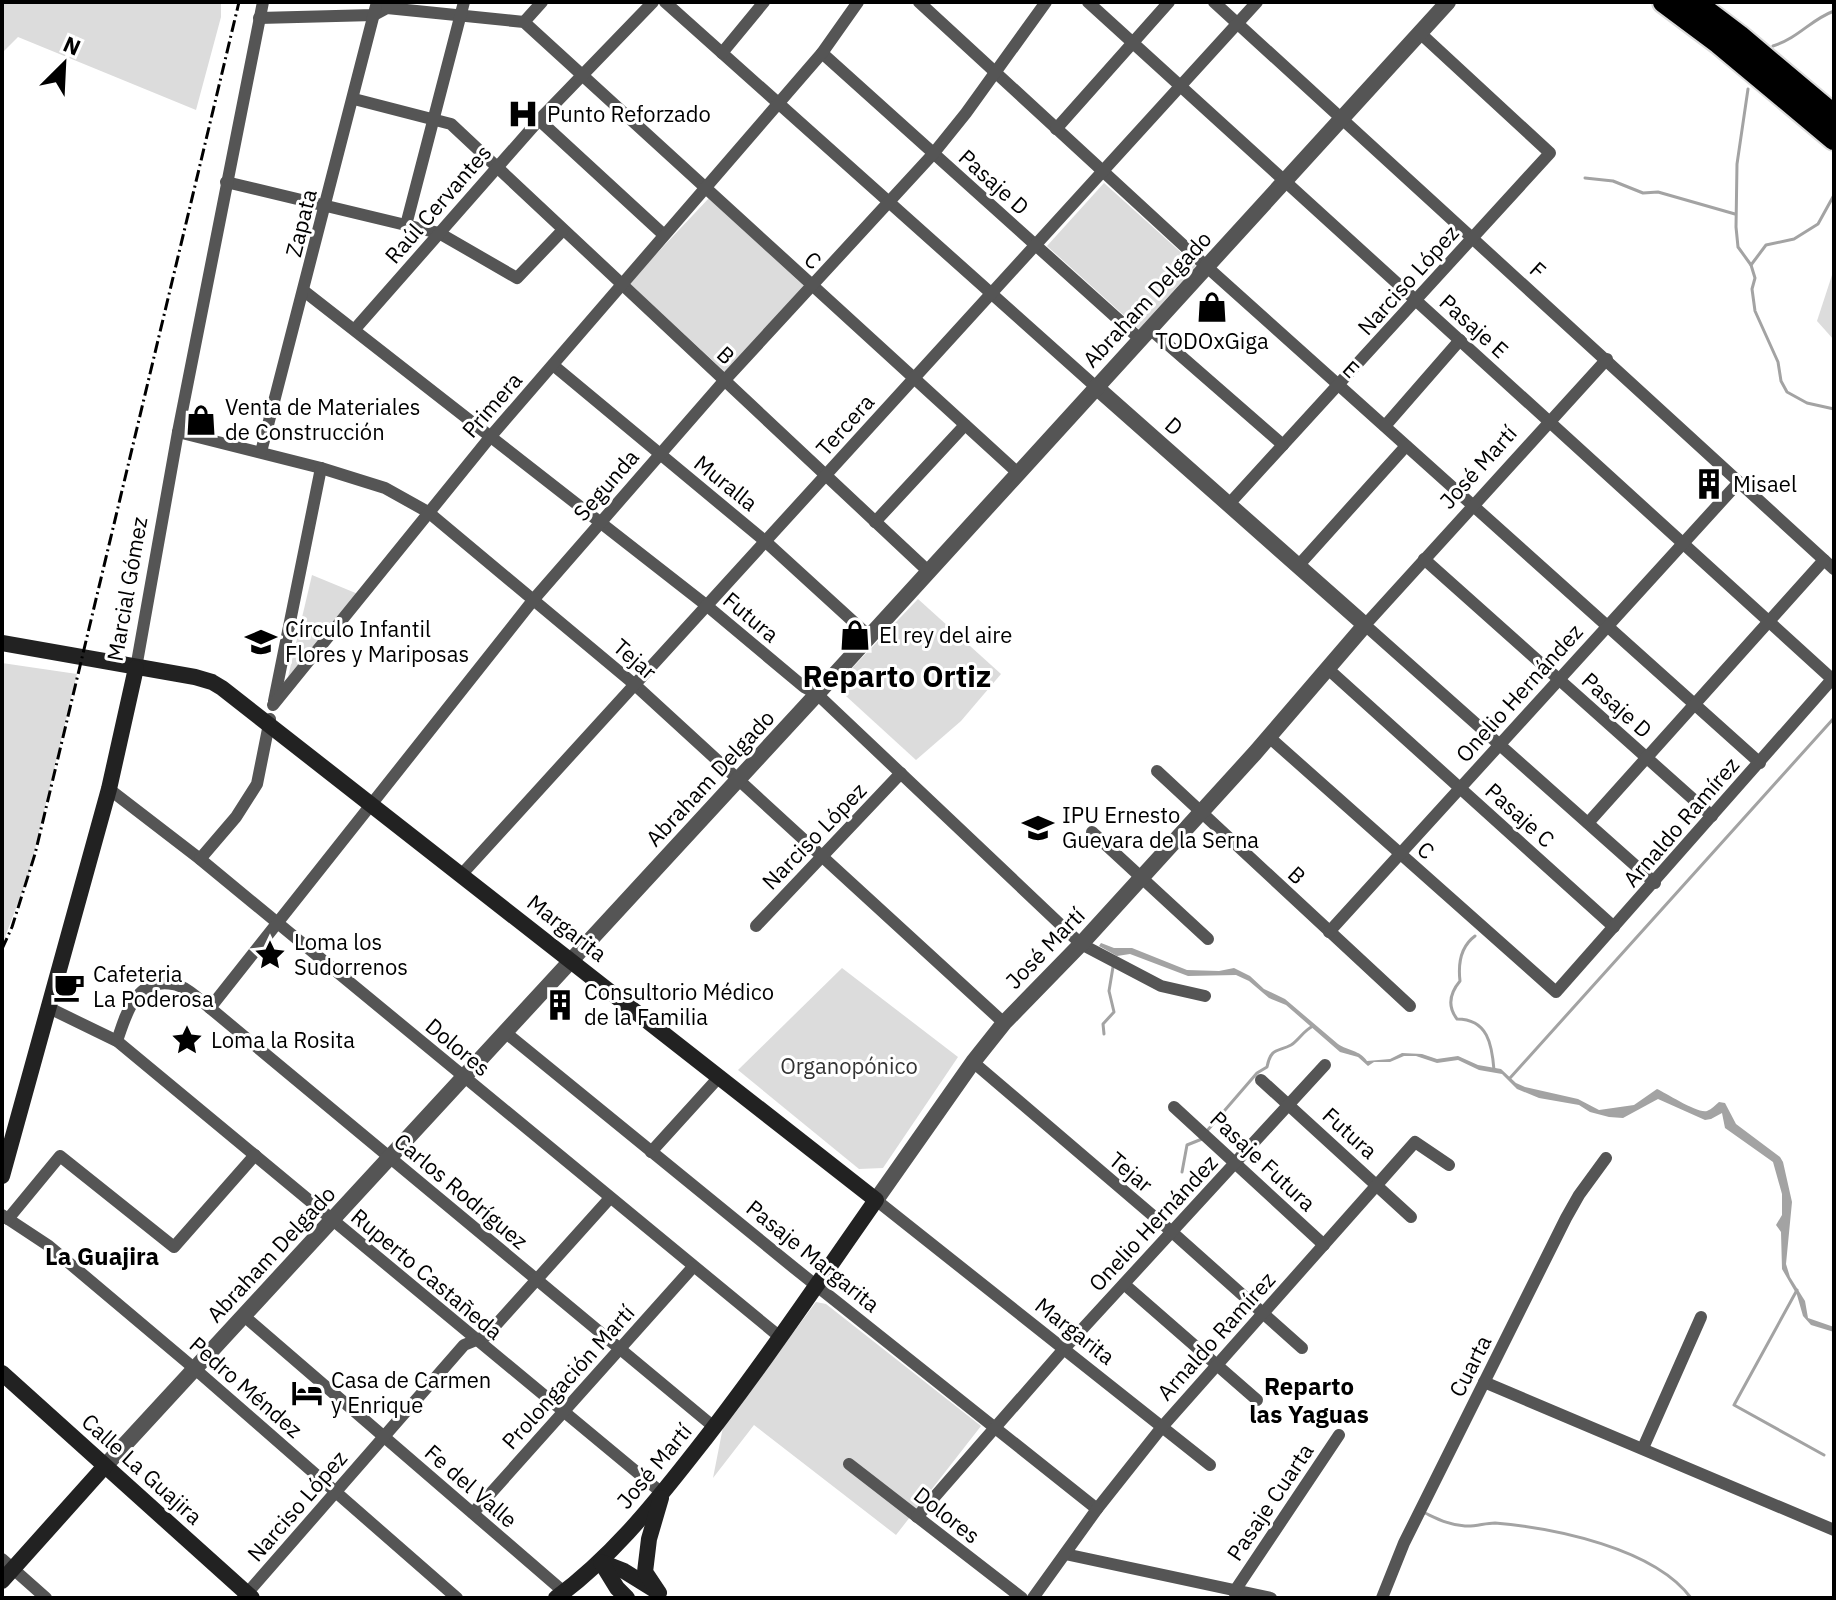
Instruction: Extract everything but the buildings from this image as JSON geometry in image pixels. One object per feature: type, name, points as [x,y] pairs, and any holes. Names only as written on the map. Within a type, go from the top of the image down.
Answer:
[{"type":"highway","points":[[1664,2],[1719,43],[1834,139]]},
{"type":"highway","points":[[1694,2],[1834,116]]},
{"type":"main road","name":"Margarita","points":[[2,643],[212,682],[573,960],[876,1200]]},
{"type":"main road","name":"Marcial Gómez","points":[[2,1176],[109,789],[136,668]]},
{"type":"main road","name":"José Martí","points":[[560,1595],[601,1562],[662,1493],[780,1337],[876,1200]]},
{"type":"main road","name":"Calle La Guajira","points":[[2,1373],[247,1597]]},
{"type":"main road","name":"Abraham Delgado","points":[[6,1569],[105,1466]]},
{"type":"main road","points":[[662,1493],[649,1539],[645,1572],[662,1595]]},
{"type":"main road","points":[[601,1562],[624,1571],[662,1595]]},
{"type":"main road","points":[[601,1562],[607,1575],[627,1598]]},
{"type":"street","name":"Marcial Gómez","points":[[136,668],[178,432],[263,2]]},
{"type":"street","points":[[406,225],[464,2]]},
{"type":"street","points":[[259,18],[387,8],[524,22],[542,2]]},
{"type":"street","name":"Raúl Cervantes","points":[[355,329],[539,120],[653,2]]},
{"type":"street","name":"D","points":[[665,2],[1655,883]]},
{"type":"street","points":[[722,53],[764,2]]},
{"type":"street","name":"Primera","points":[[200,859],[236,817],[257,784],[273,705],[491,436],[822,53],[858,2]]},
{"type":"street","name":"E","points":[[919,2],[1207,267],[1760,763]]},
{"type":"street","name":"Segunda","points":[[210,1008],[534,599],[724,381],[933,154],[1046,2]]},
{"type":"street","name":"Pasaje E","points":[[1088,2],[1833,678]]},
{"type":"street","points":[[1056,129],[1169,2]]},
{"type":"street","name":"F","points":[[1214,2],[1829,565]]},
{"type":"street","name":"Tercera","points":[[462,874],[1257,2]]},
{"type":"street","name":"Abraham Delgado","points":[[105,1466],[573,960],[1448,2]]},
{"type":"street","name":"Zapata","points":[[261,452],[375,9]]},
{"type":"street","name":"C","points":[[524,22],[1018,473]]},
{"type":"street","name":"Narciso López","points":[[1229,504],[1550,153],[1420,33]]},
{"type":"street","name":"Pasaje D","points":[[822,53],[1036,246],[1283,445]]},
{"type":"street","name":"B","points":[[354,99],[451,124],[928,571]]},
{"type":"street","points":[[539,120],[664,235]]},
{"type":"street","points":[[226,182],[439,233],[517,278],[563,230]]},
{"type":"street","name":"Futura","points":[[304,291],[706,605],[804,687],[817,694],[1081,944],[1161,986],[1205,996]]},
{"type":"street","points":[[1385,426],[1460,340]]},
{"type":"street","name":"José Martí","points":[[876,1200],[1004,1023],[1201,812],[1424,559],[1607,359]]},
{"type":"street","name":"Muralla","points":[[553,365],[766,542],[869,636]]},
{"type":"street","points":[[875,522],[965,425]]},
{"type":"street","name":"Tejar","points":[[178,432],[321,468],[385,488],[428,512],[634,684],[1004,1023]]},
{"type":"street","points":[[1298,566],[1406,446]]},
{"type":"street","points":[[273,705],[321,468]]},
{"type":"street","name":"Onelio Hernández","points":[[1329,932],[1739,482]]},
{"type":"street","name":"Pasaje D","points":[[1424,559],[1712,816]]},
{"type":"street","points":[[1588,823],[1769,622],[1829,565]]},
{"type":"street","name":"Pasaje C","points":[[1328,669],[1614,927]]},
{"type":"street","name":"Arnaldo Ramírez","points":[[1556,992],[1833,678]]},
{"type":"street","name":"C","points":[[1269,737],[1556,992]]},
{"type":"street","name":"B","points":[[1157,771],[1410,1006]]},
{"type":"street","name":"Narciso López","points":[[756,926],[901,773]]},
{"type":"street","name":"Dolores","points":[[109,789],[200,859],[780,1337]]},
{"type":"street","points":[[1092,832],[1208,939]]},
{"type":"street","name":"Carlos Rodríguez","points":[[117,1041],[128,1007],[136,995],[148,986],[173,984],[182,988],[714,1427]]},
{"type":"street","name":"Ruperto Castañeda","points":[[47,1007],[117,1041],[662,1493]]},
{"type":"street","name":"Pasaje Margarita","points":[[506,1033],[1097,1509]]},
{"type":"street","name":"Tejar","points":[[973,1062],[1302,1348]]},
{"type":"street","name":"Onelio Hernández","points":[[917,1517],[1063,1350],[1325,1065]]},
{"type":"street","points":[[651,1152],[720,1076]]},
{"type":"street","name":"Futura","points":[[1261,1080],[1411,1217]]},
{"type":"street","name":"Pasaje Futura","points":[[1174,1107],[1324,1245]]},
{"type":"street","name":"Arnaldo Ramírez","points":[[1033,1598],[1097,1509],[1162,1427],[1415,1142],[1449,1165]]},
{"type":"street","points":[[5,1217],[60,1156],[174,1247],[255,1155]]},
{"type":"street","name":"Cuarta","points":[[1382,1598],[1404,1543],[1579,1195],[1606,1158]]},
{"type":"street","name":"Narciso López","points":[[247,1597],[464,1345],[486,1336],[610,1198]]},
{"type":"street","name":"Margarita","points":[[876,1200],[1210,1465]]},
{"type":"street","name":"Pedro Méndez","points":[[5,1217],[49,1246],[195,1369],[457,1598]]},
{"type":"street","name":"Prolongación Martí","points":[[473,1513],[693,1267]]},
{"type":"street","points":[[1124,1284],[1257,1400]]},
{"type":"street","name":"Fe del Valle","points":[[244,1316],[473,1513],[560,1595]]},
{"type":"street","points":[[1643,1448],[1701,1317]]},
{"type":"street","points":[[1484,1382],[1834,1530]]},
{"type":"street","name":"Pasaje Cuarta","points":[[1234,1592],[1339,1435]]},
{"type":"street","name":"Dolores","points":[[849,1464],[1022,1598]]},
{"type":"street","points":[[1065,1554],[1271,1598]]},
{"type":"street","points":[[6,1569],[46,1598]]},
{"type":"green space","points":[[2,2],[221,2],[221,17],[196,110],[18,37],[2,53]]},
{"type":"green space","points":[[1104,183],[1196,266],[1139,329],[1047,246]]},
{"type":"green space","points":[[709,198],[805,287],[725,372],[629,283]]},
{"type":"green space","points":[[1834,269],[1834,340],[1817,321]]},
{"type":"green space","points":[[312,575],[358,594],[288,677]]},
{"type":"green space","points":[[918,599],[1001,674],[961,721],[916,760],[835,686]]},
{"type":"green space","points":[[2,663],[77,674],[29,874],[2,945]]},
{"type":"green space","name":"Organopónico","points":[[842,968],[958,1057],[883,1168],[859,1169],[738,1070]]},
{"type":"green space","points":[[816,1302],[826,1304],[981,1426],[896,1535],[754,1425],[713,1478],[723,1427]]},
{"type":"shaded area","points":[[1101,943],[1114,948],[1132,948],[1187,970],[1234,968],[1285,999],[1338,1044],[1367,1061],[1390,1059],[1402,1053],[1437,1059],[1458,1056],[1478,1065],[1501,1069],[1525,1087],[1578,1099],[1599,1110],[1634,1105],[1657,1089],[1703,1111],[1719,1102],[1725,1103],[1736,1124],[1783,1162],[1792,1202],[1786,1264],[1805,1301],[1808,1318],[1834,1327],[1834,1332],[1811,1325],[1803,1316],[1797,1295],[1782,1269],[1781,1232],[1776,1225],[1782,1215],[1782,1194],[1773,1162],[1725,1128],[1722,1113],[1705,1120],[1658,1099],[1623,1118],[1609,1117],[1590,1112],[1579,1105],[1539,1098],[1517,1089],[1502,1074],[1479,1070],[1458,1060],[1437,1063],[1416,1056],[1404,1056],[1368,1066],[1358,1057],[1340,1052],[1286,1005],[1269,998],[1249,981],[1236,975],[1188,976],[1130,954],[1117,956],[1099,946]]},
{"type":"waterway","points":[[1773,46],[1834,11]]},
{"type":"waterway","points":[[1748,89],[1737,164],[1736,227],[1738,247],[1751,265],[1755,278],[1752,289],[1755,311],[1778,362],[1781,381],[1787,392],[1807,403],[1834,409]]},
{"type":"waterway","points":[[1585,178],[1613,181],[1643,193],[1658,192],[1735,214]]},
{"type":"waterway","points":[[1751,265],[1766,245],[1794,239],[1818,224],[1834,195]]},
{"type":"waterway","points":[[1510,1078],[1834,718]]},
{"type":"waterway","points":[[1475,936],[1461,956],[1460,981],[1451,1004],[1457,1019],[1476,1023],[1486,1035],[1494,1070]]},
{"type":"waterway","points":[[1104,1034],[1103,1024],[1114,1012],[1109,991],[1113,967]]},
{"type":"waterway","points":[[1206,1132],[1257,1073],[1267,1067],[1273,1053],[1291,1045],[1313,1026]]},
{"type":"waterway","points":[[1182,1172],[1187,1145],[1202,1139]]},
{"type":"waterway","points":[[1797,1290],[1734,1405],[1824,1455]]},
{"type":"waterway","points":[[1425,1513],[1459,1525],[1495,1523],[1519,1526],[1601,1544],[1653,1566],[1691,1598]]},
{"type":"railway","points":[[2,949],[35,854],[239,2]]},
{"type":"place","name":"Punto Reforzado","points":[[523,114]]},
{"type":"place","name":"TODOxGiga","points":[[1212,307]]},
{"type":"place","name":"Venta de Materiales de Construcción","points":[[201,420]]},
{"type":"place","name":"Misael","points":[[1709,484]]},
{"type":"place","name":"El rey del aire","points":[[855,635]]},
{"type":"place","name":"Círculo Infantil Flores y Mariposas","points":[[261,642]]},
{"type":"place","name":"IPU Ernesto Guevara de la Serna","points":[[1038,828]]},
{"type":"place","name":"Loma los Sudorrenos","points":[[270,955]]},
{"type":"place","name":"Cafeteria La Poderosa","points":[[69,987]]},
{"type":"place","name":"Consultorio Médico de la Familia","points":[[560,1005]]},
{"type":"place","name":"Loma la Rosita","points":[[187,1040]]},
{"type":"place","name":"Casa de Carmen y Enrique","points":[[307,1393]]},
{"type":"district","name":"Reparto Ortiz","points":[[897,677]]},
{"type":"district","name":"La Guajira","points":[[102,1257]]},
{"type":"district","name":"Reparto las Yaguas","points":[[1309,1401]]}]
